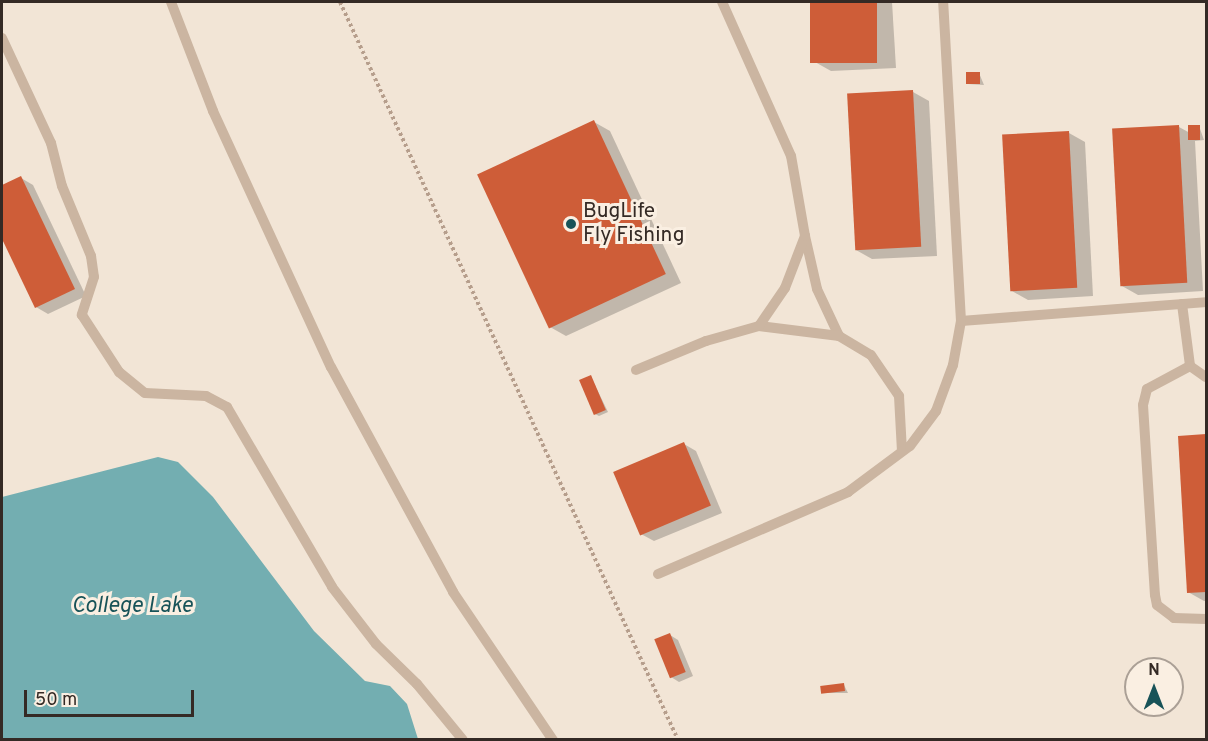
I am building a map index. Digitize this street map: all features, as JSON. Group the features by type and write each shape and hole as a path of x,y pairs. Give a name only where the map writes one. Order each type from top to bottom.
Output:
{"lane":[{"path":"171,2 213,111 332,367 453,592 553,740"},
{"path":"722,2 790,156 805,236 818,289 839,336"},
{"path":"658,574 848,492 903,451 936,411 952,364 961,321 943,2"},
{"path":"2,38 51,143 62,186 91,256 94,277 82,315 118,372 145,393 206,396 227,407 332,587 376,644 417,684 463,740"},
{"path":"759,326 785,288 805,236"},
{"path":"961,321 1206,302"},
{"path":"1182,304 1190,366 1206,378"},
{"path":"636,370 706,341 759,326 839,336 871,356 899,396 903,451"},
{"path":"1190,366 1147,389 1143,405 1155,595 1158,605 1173,618 1206,620"}],"path":[{"path":"340,2 678,740"}],"water":[{"name":"College Lake","path":"158,457 178,462 213,497 314,631 365,681 390,686 407,704 418,739 2,739 2,497"}],"building":[{"path":"810,2 877,2 877,63 810,63"},
{"path":"966,72 980,72 980,84 966,84"},
{"path":"913,90 921,247 855,250 847,93"},
{"name":"BugLife Fly Fishing","path":"594,120 666,274 549,329 477,175"},
{"path":"1179,125 1187,283 1120,286 1112,129"},
{"path":"1188,125 1200,125 1200,140 1188,140"},
{"path":"1069,131 1077,288 1010,291 1002,135"},
{"path":"21,176 75,289 35,308 2,239 2,185"},
{"path":"591,375 606,410 594,415 579,380"},
{"path":"1206,434 1206,592 1187,593 1178,436"},
{"path":"684,442 711,506 640,536 613,472"},
{"path":"670,633 686,672 670,678 654,639"},
{"path":"844,683 845,691 821,694 820,686"}],"place":[{"name":"BugLife Fly Fishing","path":"571,224"}]}
